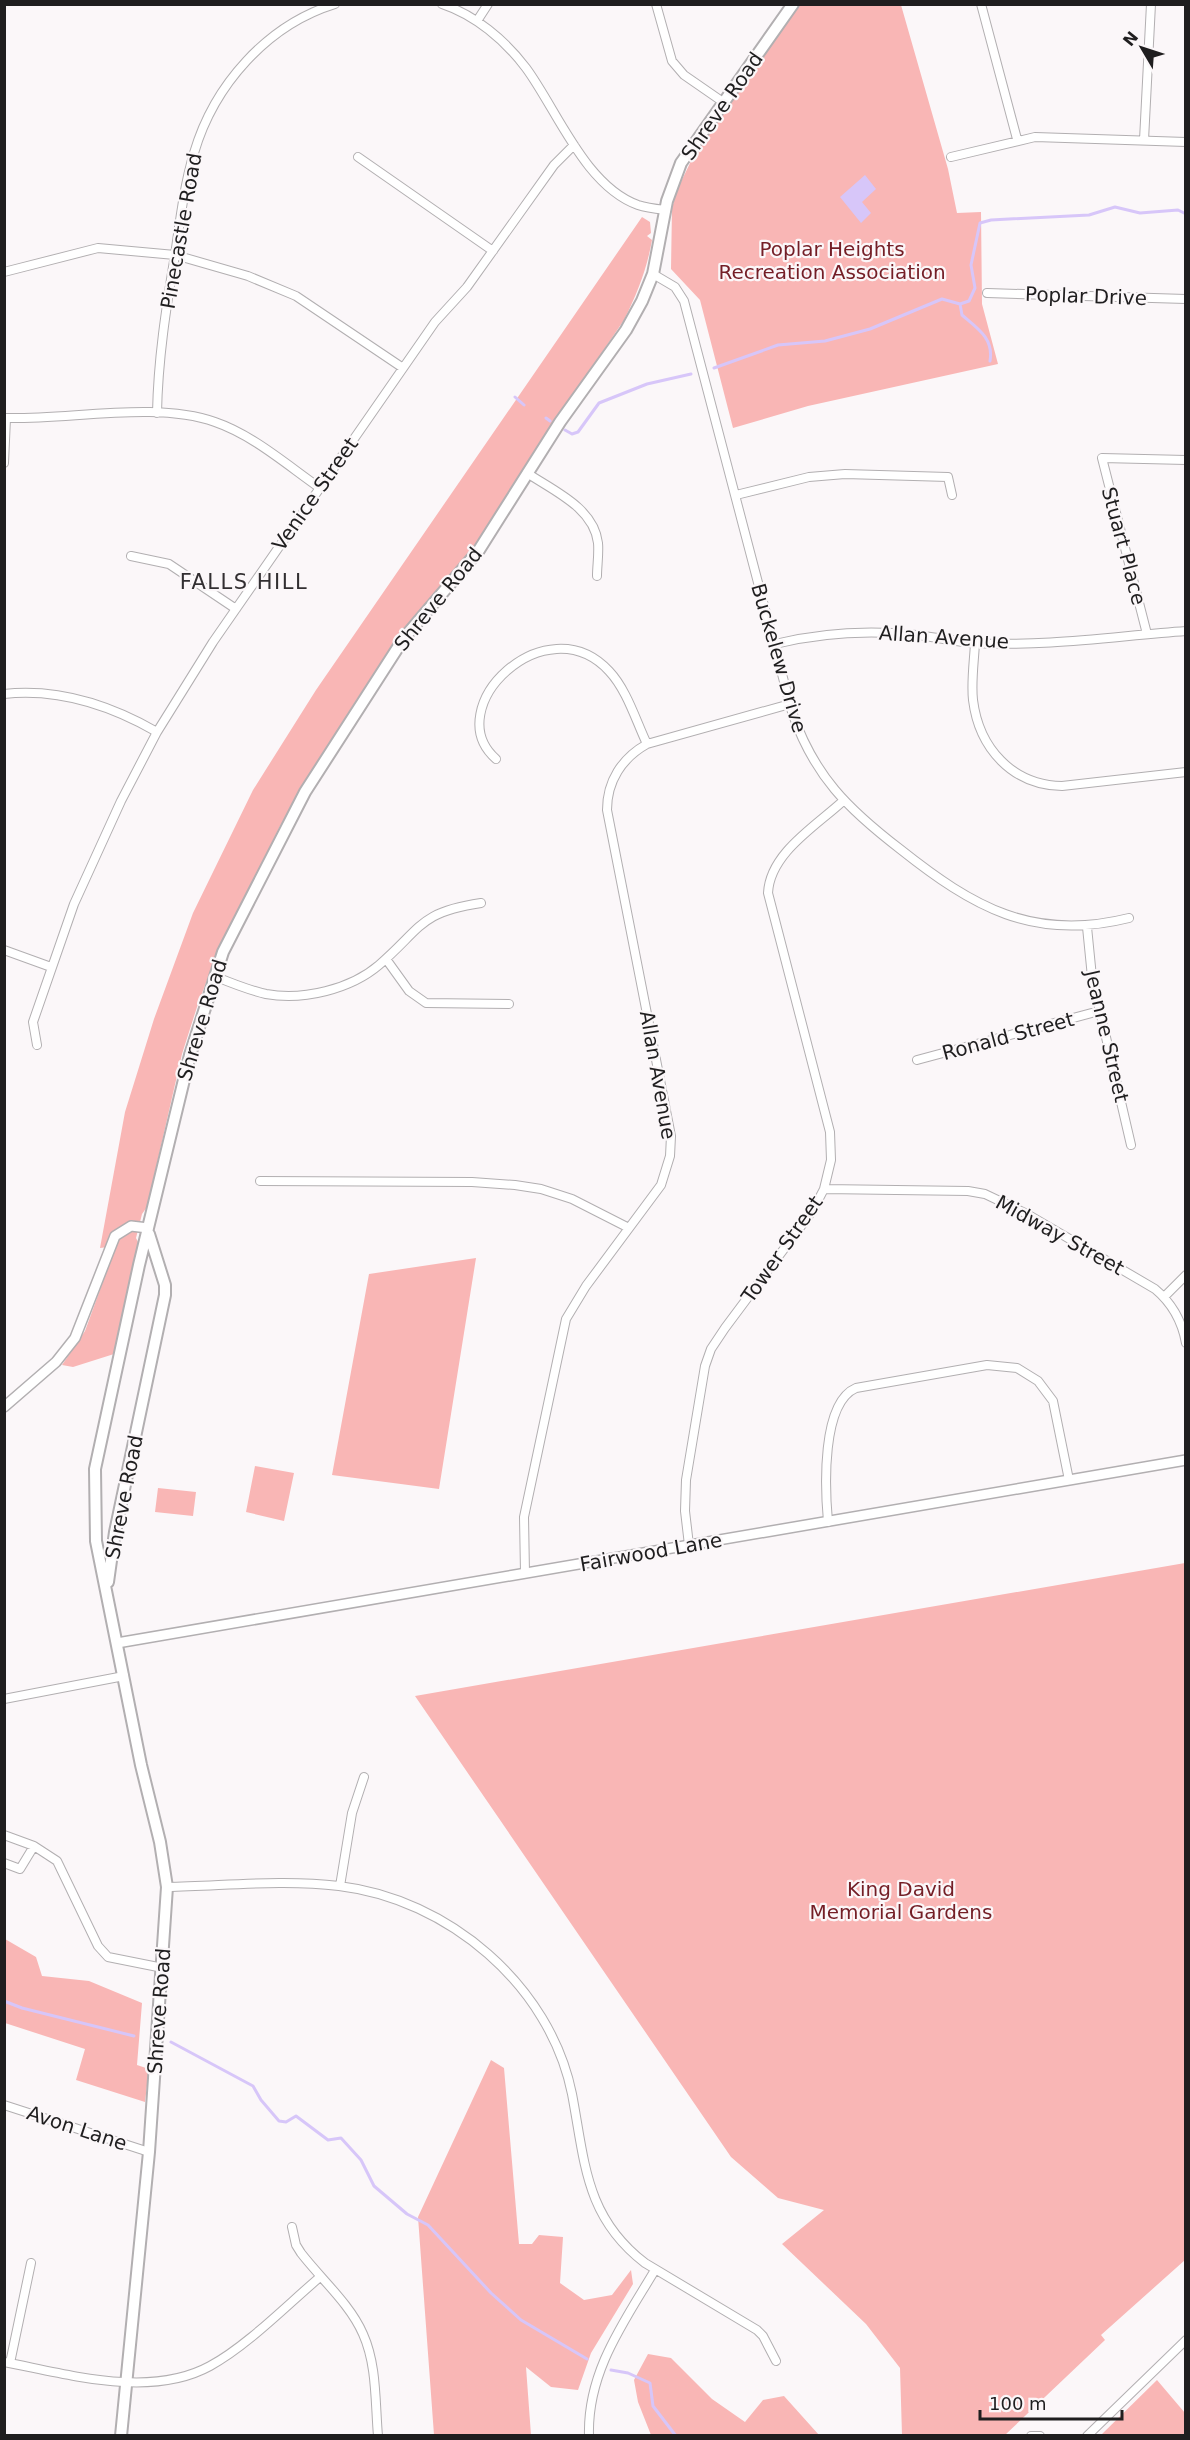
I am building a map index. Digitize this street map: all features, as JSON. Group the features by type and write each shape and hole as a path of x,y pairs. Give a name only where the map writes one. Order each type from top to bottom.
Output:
{"main road":[{"name":"Shreve Road","path":"121,2436 149,2152 164,1968 167,1887 160,1842 141,1765 95,1530 95,1469 139,1265 177,1105 214,976 247,902 305,792 398,647 430,604 479,550 527,473 626,330 642,302 653,273 666,210 681,163 793,4"},
{"name":"Shreve Road","path":"107,1591 117,1523 165,1295 148,1228"},
{"path":"139,1265 152,1263 160,1270"}],"street":[{"name":"Pinecastle Road","path":"157,413 160,345 175,255 193,153 210,111 222,92 254,54 289,24 315,10 335,4"},
{"path":"442,4 477,21 525,66 587,164 617,193 638,204 666,210"},
{"path":"477,21 488,4"},
{"path":"656,4 672,61 678,69 723,102"},
{"path":"981,4 1017,139"},
{"path":"1144,140 1151,4"},
{"path":"951,157 1017,139 1035,137 1185,142"},
{"name":"Venice Street","path":"37,1046 33,1023 51,967 97,850 157,732 236,609 435,322 467,287 554,165 574,145"},
{"path":"358,157 493,251"},
{"path":"4,272 98,248 175,255 248,276 296,296 403,368"},
{"name":"Buckelew Drive","path":"653,273 675,287 684,301 790,704 799,732 816,766 843,801 859,817 925,869 977,903 1026,920 1087,927 1129,918"},
{"name":"Poplar Drive","path":"987,293 1185,299"},
{"path":"4,463 5,418 157,413 198,417 234,430 320,488"},
{"name":"Stuart Place","path":"1147,634 1102,458 1185,460"},
{"path":"527,473 575,505 592,523 598,543 597,576"},
{"path":"736,495 809,477 845,474 948,477 952,495"},
{"path":"131,556 169,564 236,609"},
{"name":"Allan Avenue","path":"775,644 819,636 868,632 975,643 1050,641 1185,631"},
{"path":"975,643 973,698 979,727 992,751 1018,776 1049,786 1062,786 1185,772"},
{"path":"496,759 486,748 480,730 484,706 490,692 513,665 536,651 550,648 582,652 610,671 647,744"},
{"path":"4,694 88,701 125,714 157,732"},
{"name":"Allan Avenue","path":"525,1573 524,1517 563,1328 572,1307 664,1178 671,1142 607,810 609,789 618,771 631,754 647,744 790,704"},
{"name":"Tower Street","path":"689,1545 685,1511 686,1480 703,1377 711,1349 813,1210 824,1189 831,1160 830,1132 768,893 771,875 785,853 843,801"},
{"path":"214,976 249,990 292,995 352,983 386,959 430,916 452,907 481,903"},
{"name":"Jeanne Street","path":"1087,927 1092,978 1131,1145"},
{"path":"4,950 51,967"},
{"path":"386,959 409,991 426,1003 509,1004"},
{"name":"Ronald Street","path":"917,1060 1099,1011"},
{"path":"260,1181 472,1182 515,1185 559,1194 629,1228"},
{"name":"Midway Street","path":"824,1189 968,1191 985,1194 1027,1214 1164,1297 1179,1319 1185,1343"},
{"path":"4,1407 56,1362 75,1338 115,1236 131,1226 148,1228"},
{"path":"1164,1297 1185,1275"},
{"path":"828,1522 825,1471 836,1410 845,1394 856,1388 965,1369 1007,1365 1026,1372 1038,1381 1057,1410 1069,1480"},
{"name":"Fairwood Lane","path":"117,1643 1185,1460"},
{"path":"4,1699 124,1676"},
{"path":"340,1886 352,1813 364,1777"},
{"path":"4,1835 34,1846 57,1861 98,1946 108,1957 164,1968"},
{"path":"4,1863 20,1869 34,1846"},
{"path":"167,1887 308,1884 340,1886 384,1896 432,1915 474,1943 512,1978 541,2016 562,2061 571,2092 586,2176 599,2211 618,2239 655,2270 757,2330 763,2336 776,2361"},
{"name":"Avon Lane","path":"4,2105 149,2152"},
{"path":"292,2227 296,2245 356,2320 364,2335 373,2366 378,2436"},
{"path":"31,2263 7,2363 126,2384 178,2377 208,2367 231,2352 320,2277"},
{"path":"589,2436 590,2400 598,2371 655,2270"},
{"path":"1087,2436 1185,2340"},
{"path":"1031,2436 1040,2436"}],"green space":[{"name":"Poplar Heights Recreation Association","path":"798,5 901,5 948,169 957,213 981,212 982,304 998,364 808,406 733,428 700,300 671,269 672,208 677,190 693,157"},
{"path":"642,217 650,222 651,233 647,236 652,240 641,281 624,320 523,469 475,547 411,622 357,699 280,826 211,969 182,1054 147,1207 142,1214 136,1238 138,1242 114,1354 73,1367 62,1365 85,1331 116,1246 100,1248 125,1112 154,1019 193,913 253,790 316,690"},
{"path":"476,1258 439,1489 332,1475 369,1274"},
{"path":"255,1466 294,1473 284,1521 246,1512"},
{"path":"158,1488 196,1492 193,1516 155,1512"},
{"name":"King David Memorial Gardens","path":"1185,1563 1185,2260 1101,2335 1105,2340 1005,2435 902,2435 900,2368 866,2324 782,2244 824,2210 778,2198 731,2157 415,1696"},
{"path":"5,1939 36,1957 42,1976 89,1981 142,2003 137,2065 149,2069 145,2102 76,2080 85,2049 5,2023"},
{"path":"491,2060 504,2068 519,2244 532,2244 539,2235 563,2237 560,2283 584,2300 612,2295 631,2270 633,2284 591,2353 578,2390 551,2387 526,2367 531,2435 434,2435 418,2217"},
{"path":"648,2354 671,2358 712,2399 745,2422 763,2400 784,2396 819,2435 651,2435 638,2402 634,2380"},
{"path":"1157,2380 1185,2413 1185,2435 1101,2435"}],"shaded area":[{"name":"Poplar Heights Recreation Association","path":"865,175 876,189 862,202 871,213 861,223 840,197"}],"waterway":[{"path":"714,368 778,345 825,341 870,329 942,299 960,304 969,301 975,288 971,265 980,223 991,220 1089,215 1115,207 1140,213 1178,210 1186,214"},
{"path":"960,304 962,315 979,329 987,340 991,353 990,361"},
{"path":"565,430 572,434 578,432 599,403 647,384 691,374"},
{"path":"515,397 524,405"},
{"path":"546,418 550,421"},
{"path":"4,2001 22,2008 134,2036"},
{"path":"171,2042 253,2086 261,2100 279,2121 286,2122 296,2116 328,2140 341,2138 361,2160 374,2186 407,2214 428,2225 491,2293 521,2320 587,2359"},
{"path":"611,2370 628,2373 650,2383 653,2406 676,2436"}],"district":[{"name":"FALLS HILL","path":"244,582"}]}
